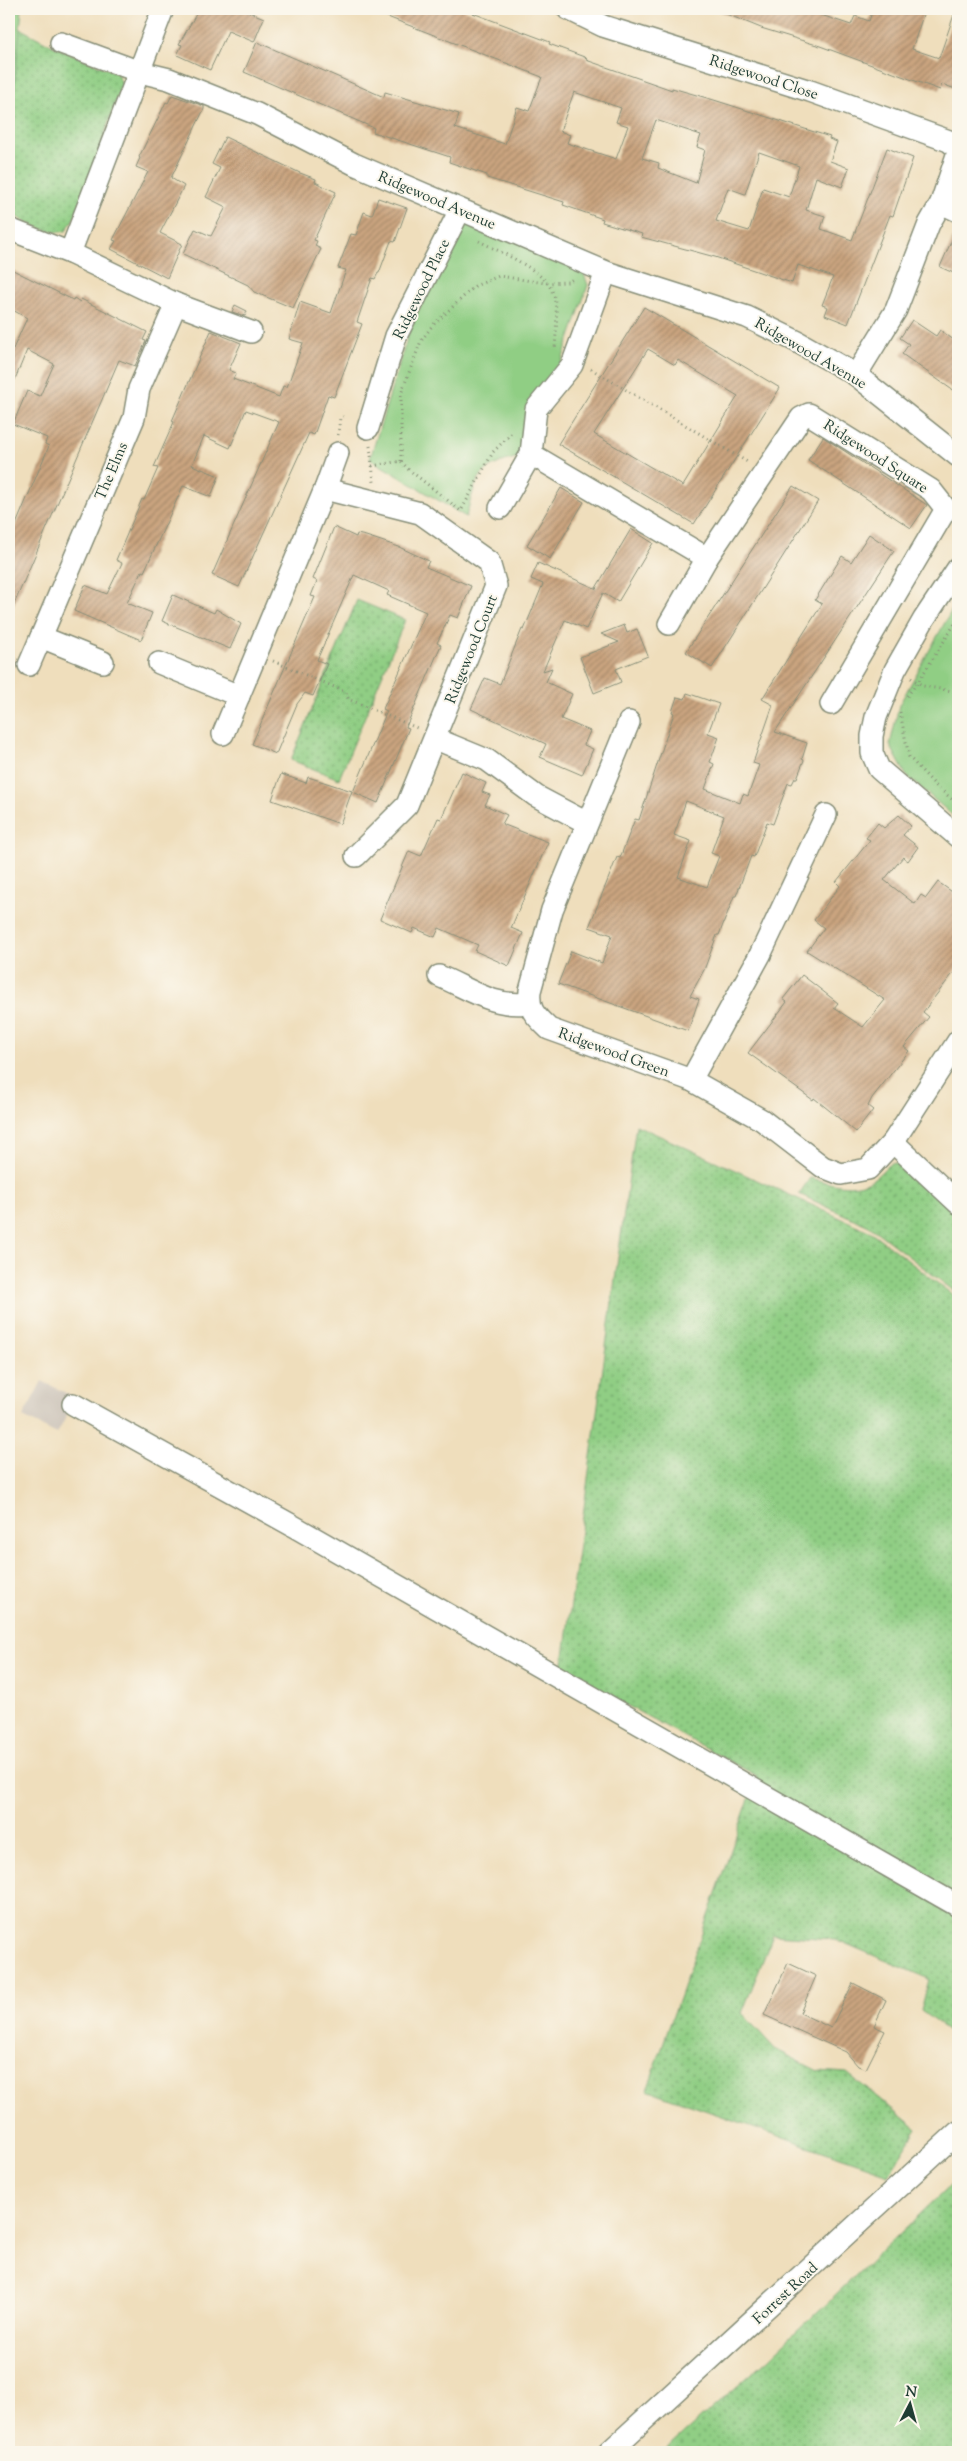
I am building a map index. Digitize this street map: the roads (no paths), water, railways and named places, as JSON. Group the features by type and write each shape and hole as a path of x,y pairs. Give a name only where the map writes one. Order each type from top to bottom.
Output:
{"street":[{"path":"70,253 163,9"},
{"name":"Ridgewood Close","path":"568,9 604,26 810,91 949,142 958,151 950,207 929,224 896,310 856,376"},
{"name":"Ridgewood Avenue","path":"61,43 140,72 169,79 257,114 354,164 599,269 747,317 796,341 856,376 958,456"},
{"name":"Ridgewood Place","path":"368,428 396,336 460,210"},
{"path":"9,229 70,253 176,304 251,332"},
{"path":"500,508 531,454 536,410 572,365 599,269"},
{"name":"The Elms","path":"29,665 134,418 138,390 176,304"},
{"name":"Ridgewood Square","path":"669,624 707,558 764,472 801,418 809,414 931,490 946,509 831,704"},
{"path":"223,734 325,489 338,453"},
{"path":"531,454 707,558"},
{"name":"Ridgewood Court","path":"325,489 420,513 489,562 496,586 437,737 408,805 356,856"},
{"path":"958,568 924,619 895,670 876,717 872,736 872,753 879,769 958,837"},
{"path":"41,637 103,662"},
{"path":"159,663 239,696"},
{"path":"439,976 480,996 503,1003 513,1005 529,1003 530,992 552,910 629,722"},
{"path":"437,737 488,760 536,796 587,823"},
{"path":"691,1080 760,955 826,816"},
{"name":"Ridgewood Green","path":"529,1003 534,1014 549,1029 691,1080 762,1120 823,1167 841,1174 868,1169 893,1142 958,1041"},
{"path":"893,1142 958,1203"},
{"path":"73,1404 296,1527 958,1906"},
{"name":"Forrest Road","path":"610,2452 958,2132"}]}
